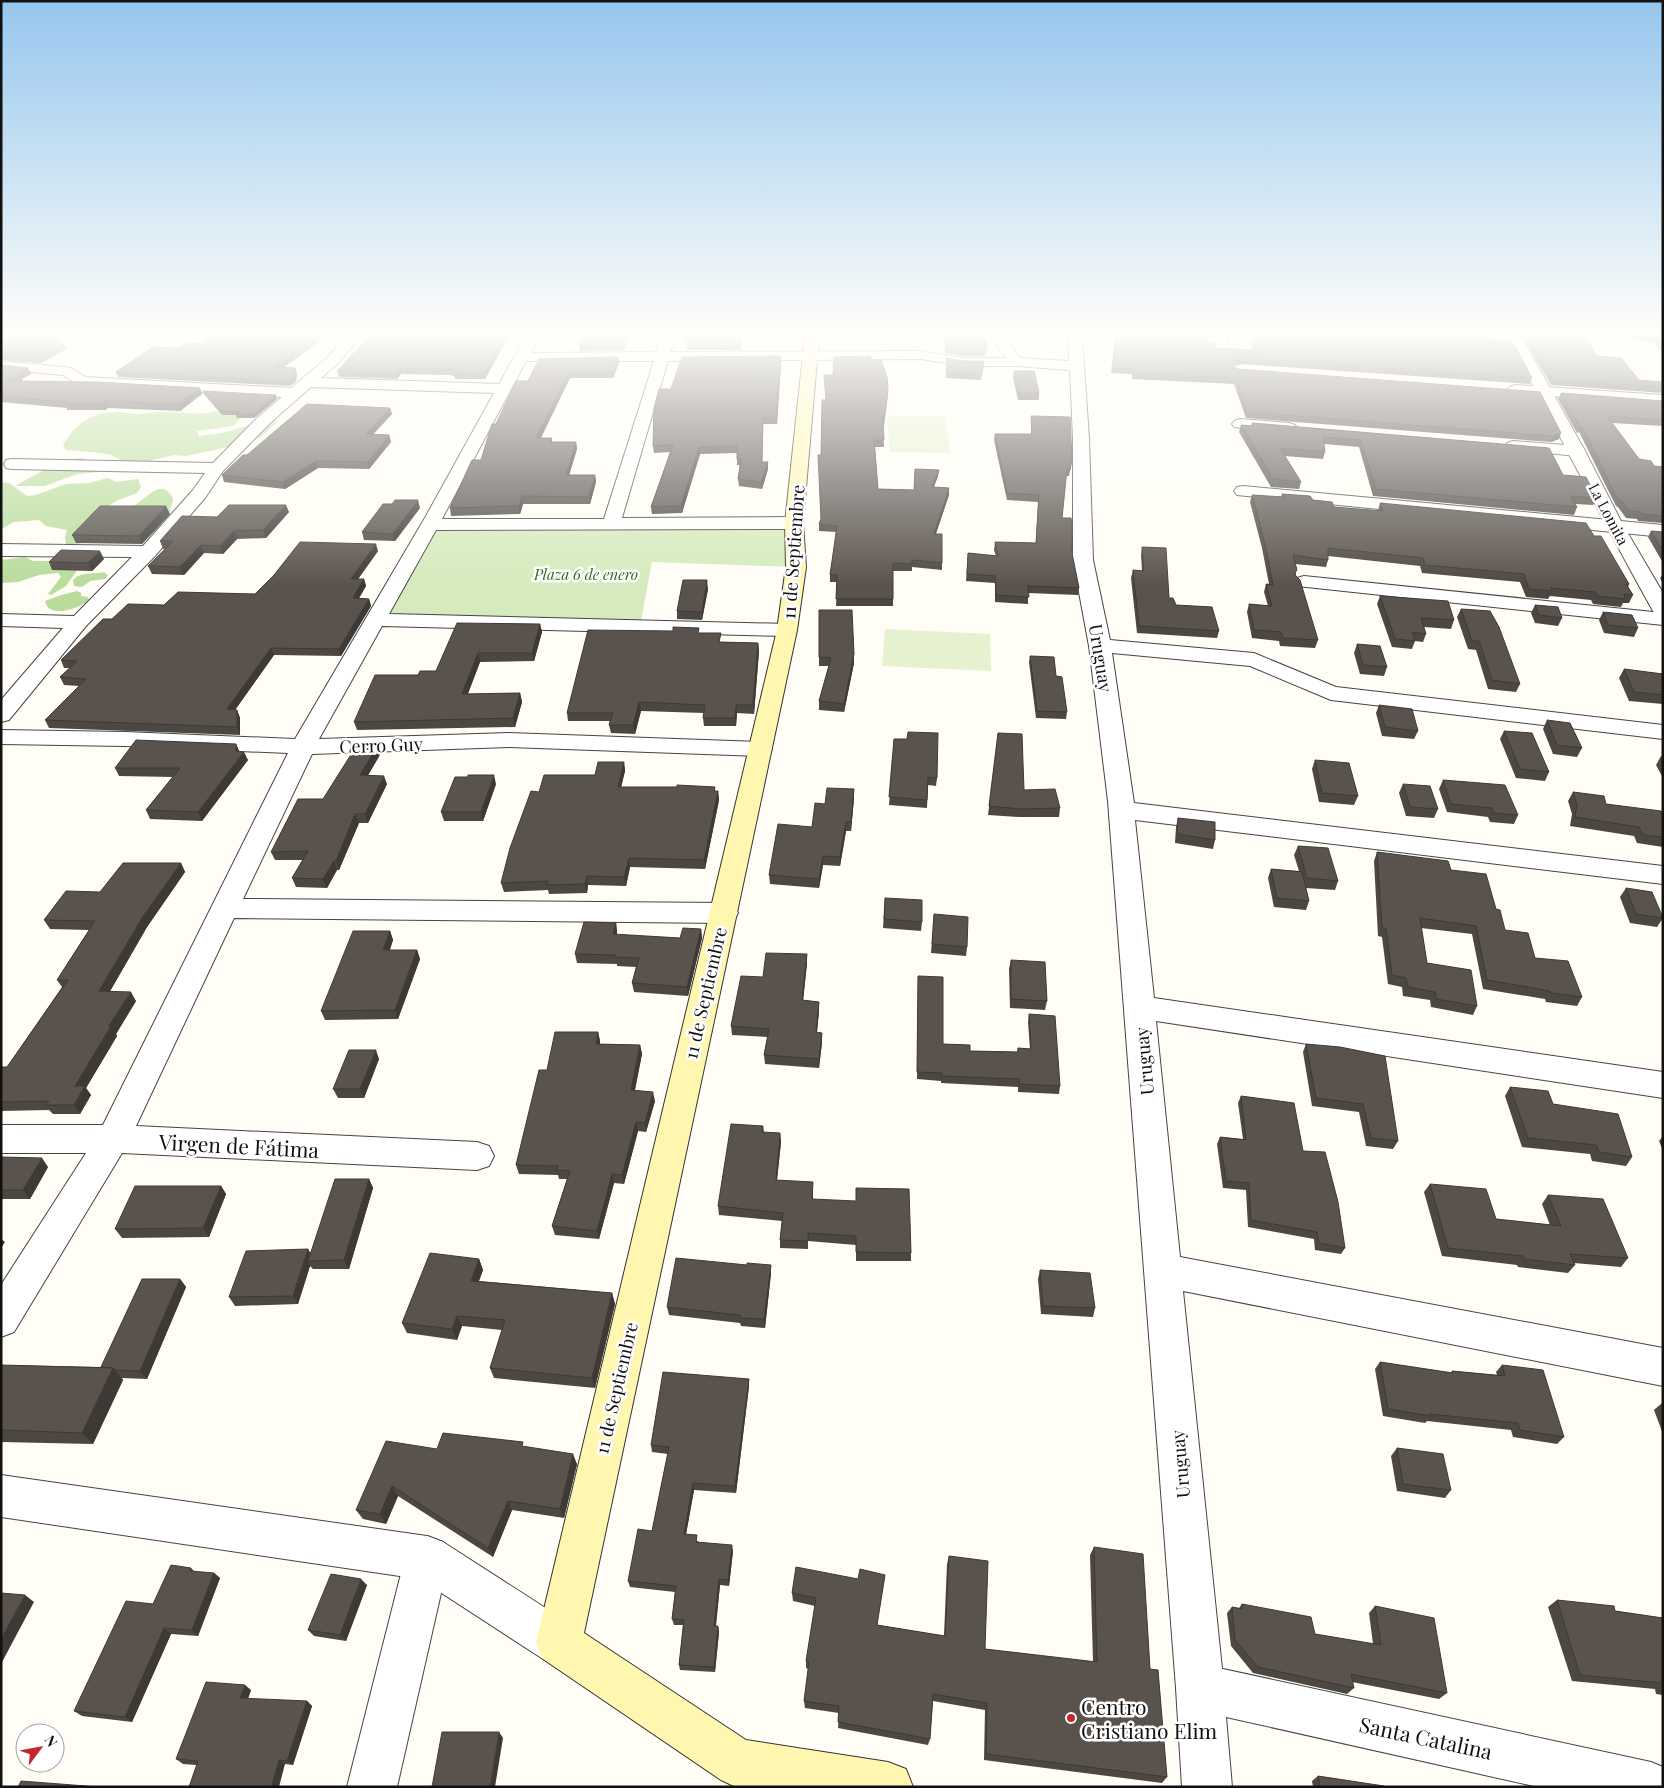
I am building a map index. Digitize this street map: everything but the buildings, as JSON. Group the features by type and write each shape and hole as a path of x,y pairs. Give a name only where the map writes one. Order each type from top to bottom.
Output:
{"main road":[{"name":"11 de Septiembre","path":"559,1643 787,630 796,567 794,523 804,419"},
{"path":"559,1643 738,1763 888,1787"}],"street":[{"path":"1,715 79,622 148,552 199,494 217,468 267,419"},
{"path":"1,1319 113,1140 303,747 487,419"},
{"path":"611,524 642,419"},
{"name":"Uruguay","path":"1080,419 1083,560 1100,646 1122,810 1200,1688 1207,1787"},
{"name":"La Lomita","path":"1560,419 1614,525 1662,610"},
{"path":"1240,424 1309,429"},
{"path":"1497,444 1577,451"},
{"path":"12,464 217,468"},
{"path":"1243,491 1663,530"},
{"path":"430,524 794,523"},
{"path":"1,550 148,552"},
{"path":"1304,582 1662,610"},
{"path":"1,620 79,622"},
{"path":"376,620 787,630"},
{"path":"1100,646 1254,660 1331,693 1663,732"},
{"name":"Cerro Guy","path":"1,737 125,739 303,747 509,740 760,749"},
{"path":"1122,810 1663,875"},
{"path":"225,908 724,912"},
{"path":"1139,1007 1663,1084"},
{"name":"Virgen de Fátima","path":"1,1139 113,1140 477,1156"},
{"path":"1162,1270 1663,1367"},
{"path":"1,1496 427,1558 559,1643"},
{"path":"372,1787 427,1558"},
{"name":"Santa Catalina","path":"1200,1688 1651,1787"}],"green space":[{"path":"240,419 233,426 197,431 199,436 223,433 269,419 277,422 261,437 238,445 185,456 174,455 136,464 101,453 66,450 63,446 68,438 85,420"},
{"path":"887,419 945,419 950,453 890,452"},
{"path":"83,458 110,471 77,474 45,486 15,486 62,460"},
{"path":"108,478 116,482 138,479 141,487 137,493 118,500 100,511 121,510 132,507 159,489 169,492 173,499 170,509 163,522 153,534 149,531 72,545 66,544 67,530 46,526 39,520 14,522 1,529 1,482 9,483 27,496 36,495 66,484 89,483"},
{"name":"Plaza 6 de enero","path":"794,523 796,567 652,562 640,626 376,620 430,525"},
{"path":"25,557 33,561 52,561 78,569 66,586 51,595 48,594 61,577 58,573 39,575 18,582 1,583 1,560"},
{"path":"104,572 108,575 105,579 90,581 82,587 74,586 73,580 80,575"},
{"path":"77,591 81,593 81,596 88,597 89,600 72,609 65,611 52,610 45,601 61,595"},
{"path":"885,629 990,634 991,671 882,666"}],"place":[{"name":"Centro Cristiano Elim","path":"1071,1718"}]}
